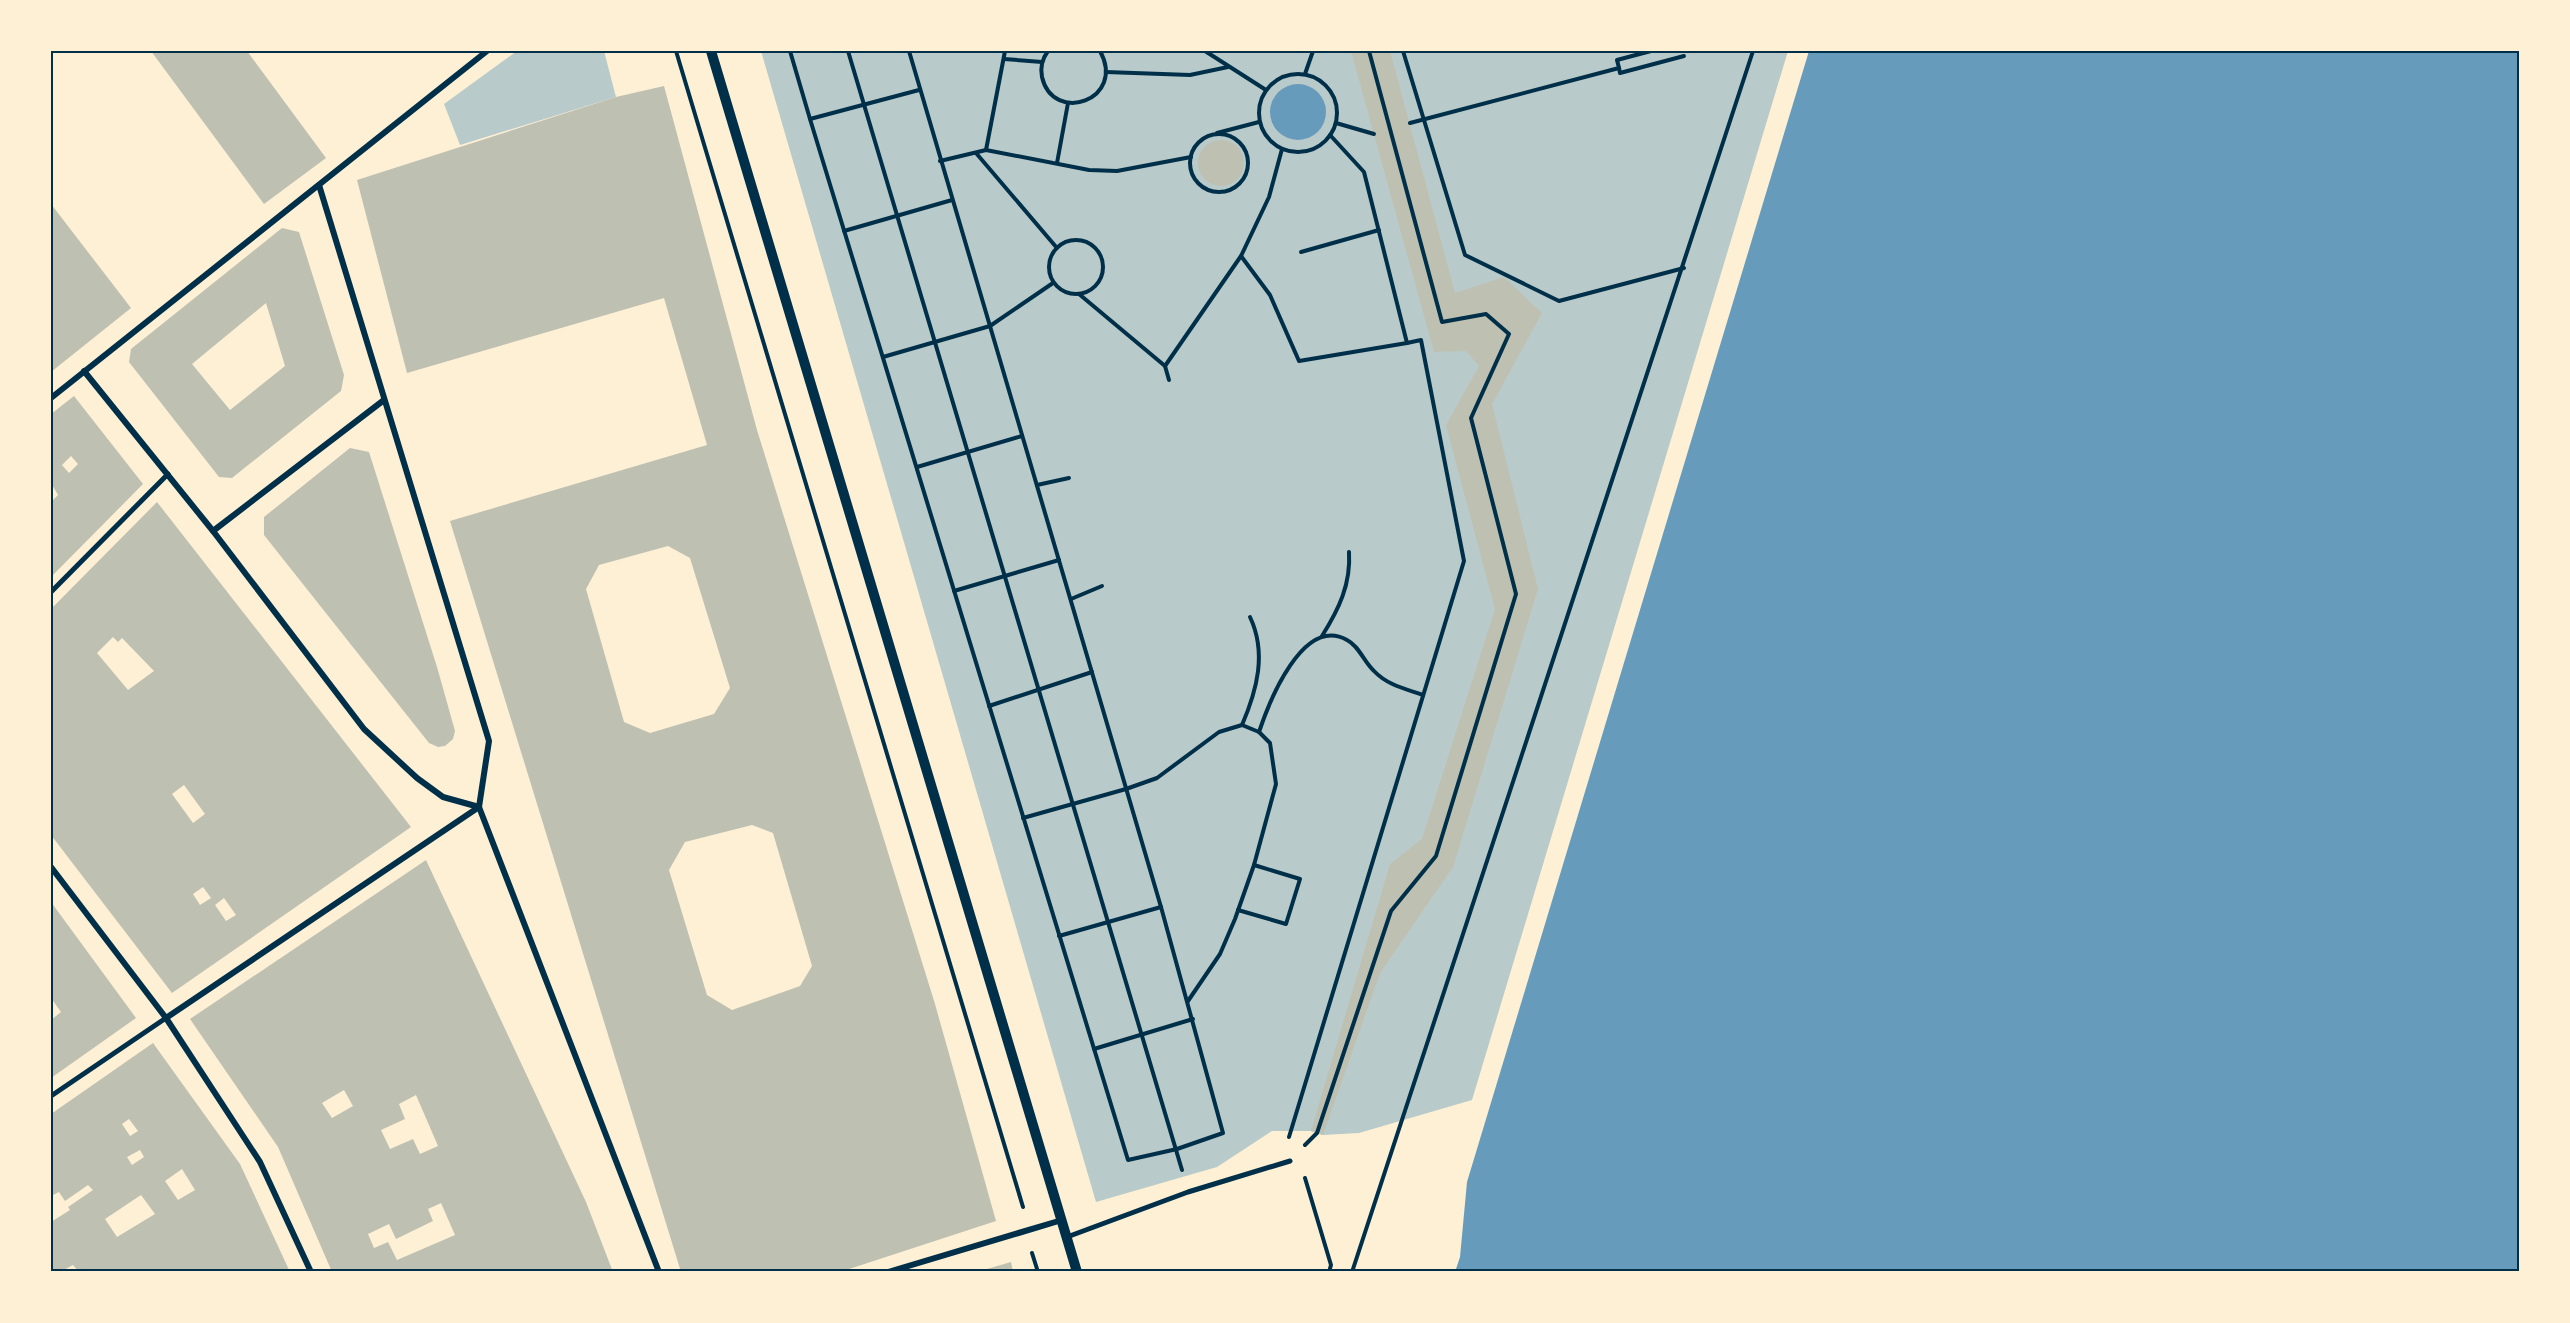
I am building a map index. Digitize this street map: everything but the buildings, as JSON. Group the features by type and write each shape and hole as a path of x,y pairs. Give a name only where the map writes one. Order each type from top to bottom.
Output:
{"street":[{"path":"51,398 487,51"},
{"path":"711,51 1077,1272"},
{"path":"319,185 489,741 479,807 659,1272"},
{"path":"84,371 213,531 364,729 417,778 442,796 479,807"},
{"path":"213,531 384,400"},
{"path":"51,592 168,474"},
{"path":"51,1096 479,807"},
{"path":"51,867 166,1018 260,1162 311,1272"},
{"path":"1067,1237 1188,1192 1290,1161"},
{"path":"888,1272 1062,1220"}],"path":[{"path":"676,51 1023,1205 1025,1232 1038,1272"},
{"path":"790,51 1128,1160 1177,1149 1223,1133 1161,907 909,51"},
{"path":"848,51 1188,1192"},
{"path":"986,150 1005,51"},
{"path":"1048,51 1042,62 1044,84 1049,93 1068,103 1090,99 1104,83 1106,72 1100,51"},
{"path":"1205,51 1228,68 1266,90"},
{"path":"1305,74 1313,51"},
{"path":"1317,1133 1391,910 1436,856 1516,594 1471,418 1509,334 1486,314 1442,322 1369,51"},
{"path":"1403,51 1465,255 1559,300 1684,268"},
{"path":"1651,51 1617,60 1620,73 1684,56"},
{"path":"1352,1272 1684,268 1753,51"},
{"path":"1004,58 1042,62"},
{"path":"1106,72 1190,75 1228,68"},
{"path":"1410,123 1619,68"},
{"path":"1292,74 1305,74 1317,78 1328,86 1337,110 1336,123 1322,145 1297,152 1282,149 1273,144 1264,134 1259,122 1259,109 1266,90 1280,78 1292,74"},
{"path":"810,119 919,90"},
{"path":"1057,163 1068,103"},
{"path":"1209,136 1227,135 1243,146 1248,164 1242,182 1225,191 1207,189 1194,176 1191,158 1194,149 1209,136 1226,129 1259,122"},
{"path":"1336,123 1374,134"},
{"path":"1330,135 1364,172 1407,343"},
{"path":"1165,366 1241,256 1269,197 1282,149"},
{"path":"940,161 986,150 1089,170 1117,171 1191,158"},
{"path":"976,153 1057,248"},
{"path":"844,231 952,200"},
{"path":"1301,252 1379,230"},
{"path":"1074,240 1083,241 1098,252 1103,269 1100,278 1088,292 1079,294 1065,292 1053,283 1048,268 1052,254 1057,248 1074,240"},
{"path":"1241,256 1270,296 1299,361 1421,340 1464,561 1289,1133 1290,1161 1307,1182 1331,1265 1329,1272"},
{"path":"883,357 990,326 1053,283"},
{"path":"1079,294 1165,366 1169,380"},
{"path":"917,467 1023,436"},
{"path":"1037,485 1069,478"},
{"path":"1322,637 1346,589 1350,571 1349,552"},
{"path":"954,591 1059,560"},
{"path":"1071,600 1101,586"},
{"path":"1242,725 1254,691 1260,659 1258,633 1250,617"},
{"path":"1259,732 1267,709 1291,665 1307,645 1322,637 1336,635 1349,640 1381,678 1423,695"},
{"path":"989,706 1092,672"},
{"path":"1023,818 1157,778 1220,732 1242,725 1259,732 1270,743 1276,784 1254,865 1221,954 1188,1002"},
{"path":"1238,910 1287,924 1300,879 1254,865"},
{"path":"1059,936 1161,907"},
{"path":"1094,1049 1193,1019"}],"shaded area":[{"path":"517,51 604,51 616,97 460,145 444,104"},
{"path":"761,51 1788,51 1472,1100 1359,1133 1323,1135 1311,1131 1272,1131 1217,1167 1096,1202"}],"water":[{"path":"1809,51 2519,51 2519,1272 1455,1272 1460,1257 1467,1182"},
{"path":"1298,84 1309,86 1318,92 1324,101 1326,112 1324,123 1318,132 1309,138 1298,140 1287,138 1278,132 1272,123 1270,112 1272,101 1278,92 1287,86"}]}
